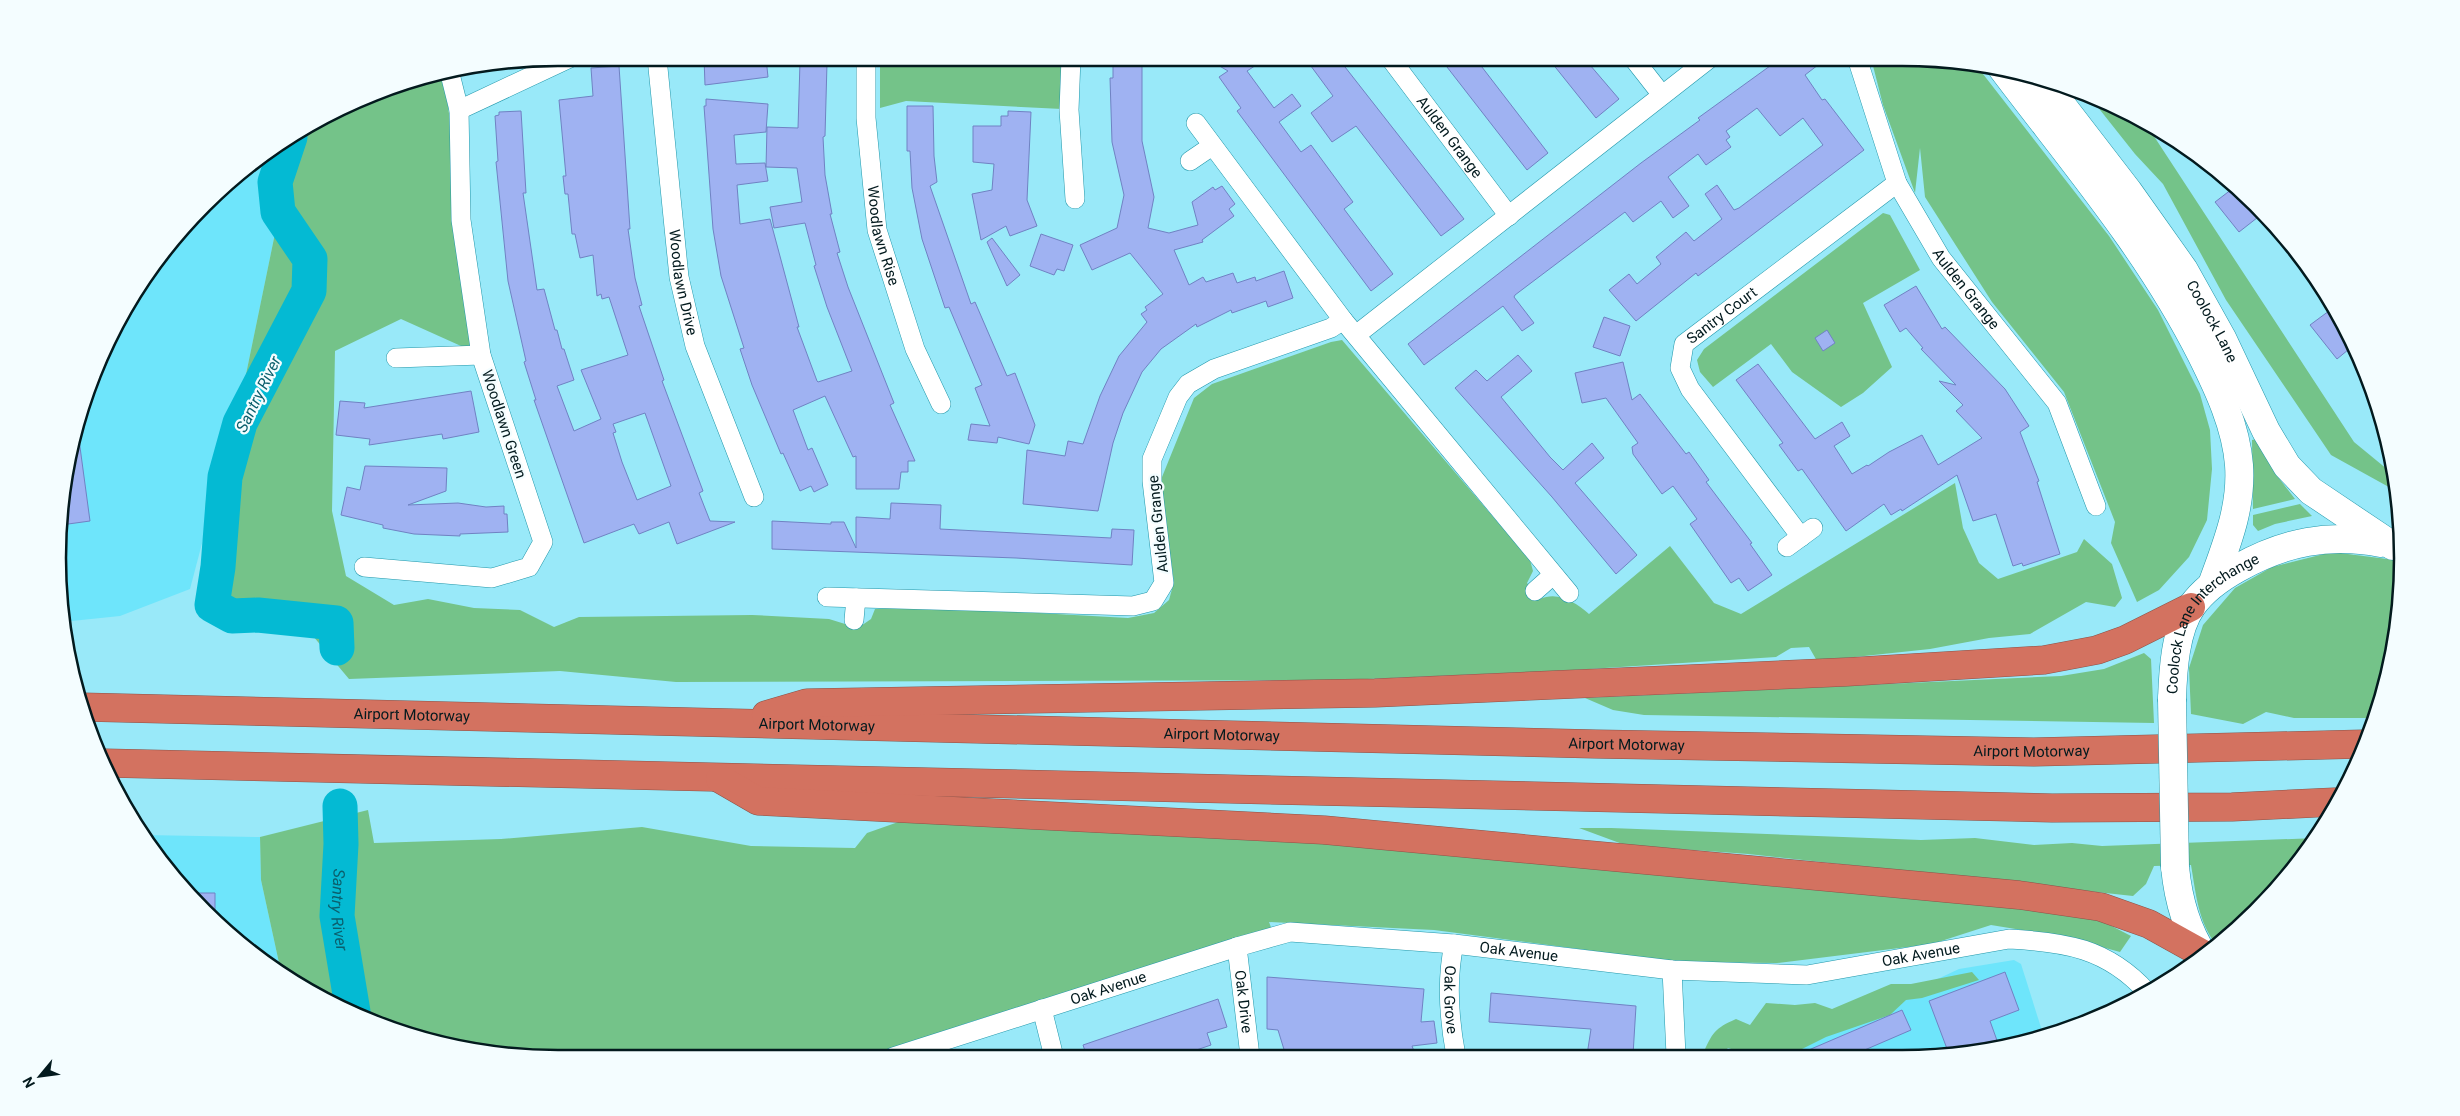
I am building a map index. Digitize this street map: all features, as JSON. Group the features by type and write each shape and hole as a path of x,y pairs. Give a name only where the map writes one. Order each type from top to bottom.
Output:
{"highway":[{"path":"738,723 808,703 1375,693 1846,672 2044,660 2073,656 2116,644 2146,632 2191,607"},
{"name":"Airport Motorway","path":"89,707 1595,744 2034,752 2357,744"},
{"path":"112,763 2052,808 2232,807 2329,802"},
{"path":"717,776 758,801 1324,830 2019,896 2101,907 2149,924 2197,951"}],"main road":[{"name":"Coolock Lane","path":"2010,79 2150,264 2190,333 2222,401 2236,442 2239,490 2237,513 2213,582"},
{"name":"Coolock Lane","path":"2049,89 2144,212 2184,270 2222,338 2266,431 2287,466 2311,491 2394,546"},
{"name":"Coolock Lane Interchange","path":"2200,949 2185,917 2178,891 2175,867 2172,699 2176,653 2191,607 2213,582 2263,554 2296,542 2316,539 2361,539 2394,547"}],"street":[{"path":"459,110 553,66"},
{"name":"Woodlawn Drive","path":"658,66 678,277 695,346 754,497"},
{"name":"Woodlawn Rise","path":"866,66 866,118 876,230 915,349 941,404"},
{"path":"1071,66 1069,110 1075,199"},
{"name":"Aulden Grange","path":"1396,66 1509,216"},
{"path":"1639,66 1662,95"},
{"path":"1356,335 1700,66"},
{"name":"Aulden Grange","path":"1860,66 1897,183 1941,258 2057,403 2096,506"},
{"name":"Woodlawn Green","path":"364,567 492,578 529,567 543,542 481,355 461,220 459,110 451,78"},
{"path":"1196,123 1343,320 1569,593"},
{"path":"1190,161 1212,146"},
{"name":"Santry Court","path":"1800,537 1690,389 1680,368 1684,344 1897,183"},
{"name":"Aulden Grange","path":"827,597 1133,606 1153,601 1164,582 1152,481 1152,459 1178,397 1188,384 1214,369 1331,328 1343,320"},
{"path":"396,358 481,355"},
{"path":"1535,591 1553,575"},
{"path":"854,620 856,598"},
{"name":"Oak Avenue","path":"917,1050 1237,947 1290,932 1454,944 1672,970 1808,975 2009,939 2059,943 2098,954 2134,978 2142,987"},
{"name":"Oak Grove","path":"1454,944 1450,964 1450,1024 1455,1050"},
{"name":"Oak Drive","path":"1237,947 1249,1050"},
{"path":"1672,970 1676,1050"},
{"path":"1042,1009 1052,1050"}],"shaded area":[{"path":"276,155 279,214 244,384 190,589 120,616 70,621 66,558 70,494 83,431 92,400 117,341 132,312 168,259 210,210 234,188"},
{"path":"152,835 260,837 261,880 279,963 234,928 210,906 188,882"},
{"path":"2014,960 2021,964 2042,1029 1966,1046 1934,1049 1795,1050 1794,1046 1959,969"}],"green space":[{"path":"880,66 1063,66 1062,109 906,101 880,108"},
{"path":"1873,66 1934,67 1982,73 2109,236 2158,310 2200,394 2210,430 2212,469 2207,520 2189,557 2159,590 2137,602 2111,543 2115,522 2064,392 1992,302 1925,197 1920,148 1915,193 1883,105"},
{"path":"443,80 448,106 481,355 401,319 335,351 332,511 346,576 394,605 428,599 474,608 520,610 554,627 579,617 752,615 829,619 858,628 871,619 875,609 916,606 1128,618 1154,613 1169,600 1174,582 1160,482 1194,398 1212,384 1331,342 1342,340 1530,560 1533,571 1527,583 1540,599 1553,596 1560,597 1578,605 1589,614 1670,546 1714,603 1741,614 1955,483 1963,528 1979,563 1998,579 2077,552 2084,539 2112,564 2122,598 2115,607 2086,602 2030,634 1989,638 1930,649 1817,661 1809,647 1791,648 1776,657 1558,671 1344,680 676,682 560,671 349,679 313,636 224,627 227,599 203,558 206,500 244,384 279,214 274,157 312,132 341,117 400,92"},
{"path":"2098,108 2153,135 2354,442 2385,467 2389,487 2331,455 2226,300 2163,184 2135,154"},
{"path":"1883,213 1890,215 1920,270 1863,303 1892,367 1863,393 1841,407 1792,372 1771,344 1713,387 1700,372 1697,360 1704,349"},
{"path":"2256,439 2275,473 2295,499 2253,509 2252,440"},
{"path":"2300,504 2312,516 2275,524 2258,531 2253,525 2253,515"},
{"path":"2332,552 2394,560 2390,622 2377,685 2367,718 2294,718 2266,712 2243,724 2191,714 2189,668 2203,625 2235,588 2272,567"},
{"path":"2144,653 2151,659 2154,723 1644,715 1613,710 1585,698 2061,676 2104,669"},
{"path":"368,810 374,843 501,839 642,827 751,846 855,848 867,833 904,820 1272,836 1525,859 1801,889 1881,890 2098,919 2131,936 2120,952 2065,937 1991,925 1932,944 1777,963 1677,962 1434,930 1269,922 1272,930 970,1022 891,1050 526,1049 462,1040 400,1024 341,999 312,984 279,963 261,880 260,837"},
{"path":"1579,828 1921,840 1975,838 2034,845 2072,843 2102,846 2306,838 2272,882 2250,906 2212,939 2202,917 2196,897 2191,865 2154,866 2146,884 2133,896 1748,854 1625,845"},
{"path":"1972,972 1979,980 1922,998 1906,1000 1890,1015 1826,1037 1800,1050 1734,1050 1728,1048 1726,1050 1705,1050 1712,1036 1719,1028 1736,1019 1750,1025 1766,1003 1795,1005 1815,1003 1832,1009 1891,984 1911,984"}],"building":[{"path":"619,66 630,229 628,229 635,278 642,305 639,306 664,380 662,381 703,491 699,493 710,521 735,522 677,544 669,522 639,534 634,524 584,543 534,400 536,400 524,362 526,361 508,281 496,162 498,161 495,116 499,115 499,112 521,111 526,193 523,193 537,290 544,289 555,330 557,330 574,380 557,386 574,431 601,419 581,370 628,355 609,297 602,299 601,294 597,296 593,255 580,258 575,234 572,234 568,194 565,194 563,176 566,176 559,100 593,96 591,68","holes":["645,413 671,486 637,500 622,462 613,433 616,432 613,424"]},
{"path":"704,66 767,66 768,77 705,85"},
{"path":"800,66 827,66 825,136 823,137 825,175 832,214 830,214 840,252 837,253 848,287 894,403 890,405 915,461 908,461 908,472 901,472 899,489 856,489 856,456 853,457 825,396 793,410 808,450 812,448 828,485 814,492 811,486 800,491 783,453 781,454 752,385 740,349 744,348 721,276 713,229 704,106 706,106 706,99 768,104 766,132 734,135 736,164 765,163 768,181 737,185 740,224 770,219 799,327 797,327 817,381 852,371 827,307 814,266 816,265 805,223 774,228 770,207 802,202 797,168 766,167 767,127 798,128"},
{"path":"1113,66 1142,66 1142,141 1154,197 1148,228 1169,233 1198,225 1192,202 1213,187 1215,190 1222,186 1235,204 1229,209 1234,216 1202,240 1203,242 1174,250 1189,285 1203,277 1206,282 1233,273 1237,283 1255,277 1256,281 1284,271 1293,298 1268,307 1266,301 1232,313 1231,310 1197,327 1196,324 1161,349 1142,372 1123,413 1113,443 1098,511 1023,504 1027,450 1065,456 1068,441 1083,444 1100,396 1119,356 1147,322 1141,314 1147,310 1145,307 1163,294 1130,253 1092,270 1080,245 1117,228 1124,195 1112,142 1110,78 1113,78"},
{"path":"1220,66 1255,66 1247,71 1274,108 1292,94 1301,106 1279,122 1301,152 1311,145 1353,202 1344,209 1393,274 1371,291 1237,111 1241,108 1219,77 1228,71"},
{"path":"1311,66 1344,66 1464,219 1441,236 1356,126 1332,142 1311,113 1333,96"},
{"path":"1446,66 1481,66 1548,153 1527,170"},
{"path":"1554,66 1591,66 1619,99 1596,118"},
{"path":"1770,66 1817,66 1805,75 1822,100 1825,99 1864,150 1698,276 1696,273 1636,321 1609,290 1629,274 1637,284 1661,264 1656,257 1686,232 1694,241 1722,219 1705,194 1717,185 1734,210 1739,208 1823,145 1803,118 1780,136 1757,108 1726,131 1730,137 1726,140 1731,147 1706,165 1698,154 1668,177 1689,206 1673,218 1661,201 1633,222 1625,212 1515,295 1514,297 1534,323 1522,331 1503,306 1424,365 1408,344 1641,163 1700,120 1698,118"},
{"path":"907,106 933,106 934,156 937,182 930,186 971,304 975,302 1007,376 1015,373 1035,425 1029,444 998,437 997,443 968,440 971,424 990,426 975,388 982,385 949,307 945,308 922,239 912,188 910,151 907,151"},
{"path":"1008,111 1031,112 1027,200 1037,226 1010,236 1006,226 981,240 972,194 992,190 994,164 973,162 973,126 1001,126 1001,116 1008,116"},
{"path":"2229,191 2257,218 2239,232 2215,202"},
{"path":"1041,234 1073,245 1064,271 1057,269 1054,275 1030,266"},
{"path":"992,238 1020,275 1007,286 987,242"},
{"path":"1916,286 1942,329 1945,327 2005,389 2029,426 2020,432 2039,481 2037,482 2060,554 2023,566 2022,563 2013,566 1996,514 1973,521 1957,475 1902,511 1901,509 1891,515 1884,504 1846,531 1802,469 1798,471 1779,445 1783,443 1736,380 1758,364 1815,439 1842,422 1850,436 1834,446 1852,474 1922,435 1938,465 1982,438 1956,411 1963,405 1939,381 1956,385 1921,349 1923,348 1906,328 1900,332 1884,305"},
{"path":"2328,312 2347,351 2337,359 2310,325"},
{"path":"1604,317 1630,326 1620,356 1593,347"},
{"path":"1827,330 1835,343 1823,351 1815,338"},
{"path":"1518,355 1532,371 1501,397 1550,457 1563,470 1592,443 1604,458 1575,483 1637,555 1616,574 1552,497 1455,388 1476,370 1487,381"},
{"path":"1623,362 1632,400 1640,394 1686,454 1689,452 1709,480 1706,482 1752,543 1750,544 1772,575 1748,591 1739,578 1731,583 1690,524 1697,519 1673,486 1662,494 1633,454 1632,447 1638,443 1606,398 1582,403 1575,373"},
{"path":"471,391 479,432 443,439 442,434 369,445 370,439 336,435 340,401 365,403 364,408"},
{"path":"80,445 90,521 67,524 70,494"},
{"path":"365,466 447,468 446,491 408,505 458,503 486,507 504,506 504,514 507,514 508,532 460,534 460,536 414,534 383,528 383,525 341,515 347,487 360,490"},
{"path":"891,503 941,505 940,529 1111,538 1112,529 1134,530 1132,565 1016,558 772,549 772,521 831,524 831,522 844,522 856,548 856,517 890,519"},
{"path":"198,893 215,893 215,911"},
{"path":"2005,972 2019,1010 1990,1021 1997,1040 1947,1048 1929,1001"},
{"path":"1267,977 1424,989 1421,1022 1434,1021 1437,1043 1412,1046 1414,1050 1284,1050 1278,1030 1267,1029"},
{"path":"1491,993 1636,1006 1633,1050 1588,1050 1591,1029 1489,1022"},
{"path":"1218,999 1227,1027 1207,1033 1211,1045 1196,1050 1085,1050 1083,1045"},
{"path":"1902,1010 1911,1030 1865,1050 1809,1050"}],"waterway":[{"name":"Santry River","path":"286,148 275,182 278,212 310,259 309,291 240,423 225,477 218,567 212,605 232,616 258,615 336,623 337,648"},
{"name":"Santry River","path":"340,806 341,844 337,916 352,1004"}]}
